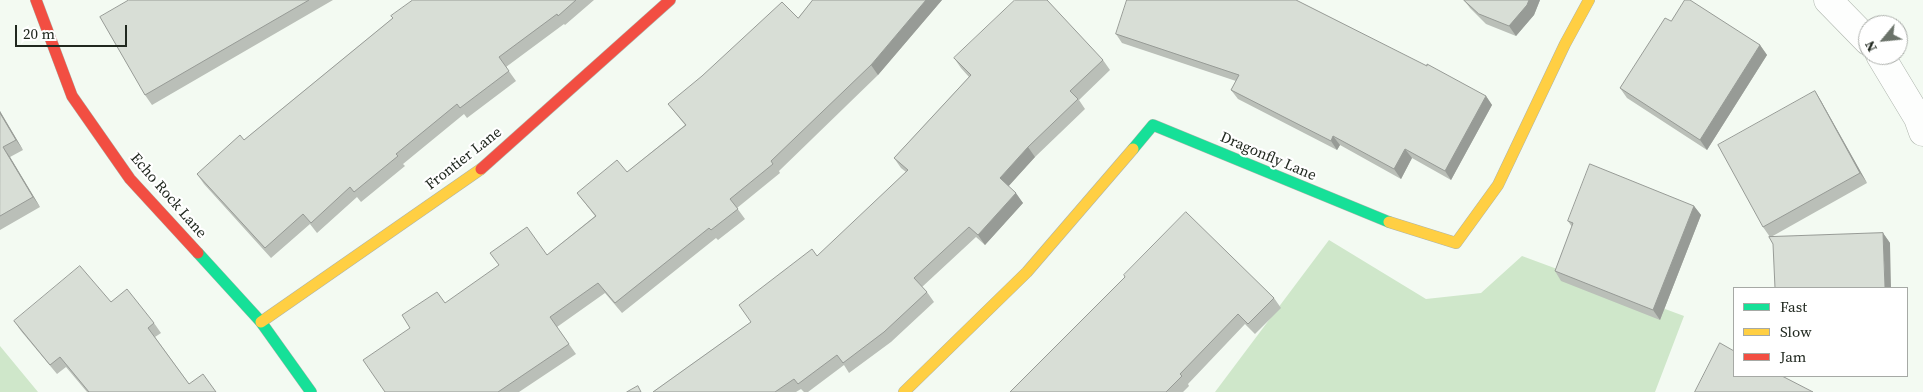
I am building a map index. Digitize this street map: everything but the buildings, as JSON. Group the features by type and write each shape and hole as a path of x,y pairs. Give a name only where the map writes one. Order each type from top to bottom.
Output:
{"street":[{"name":"Echo Rock Lane","path":"36,0 72,96 77,104 130,179 261,322 311,392"},
{"name":"Frontier Lane","path":"261,322 480,170 670,0"},
{"name":"Dragonfly Lane","path":"904,392 1027,272 1153,125 1377,218 1456,243 1498,185 1564,44 1588,0"},
{"path":"1828,0 1858,32"},
{"path":"1886,65 1918,118 1923,132"}],"green space":[{"path":"1329,240 1426,299 1481,293 1522,256 1684,316 1655,392 1215,392"},
{"path":"0,346 38,392 0,392"}],"traffic: fast":[{"path":"1133,149 1153,125 1389,222"},
{"path":"198,253 261,322 311,392"}],"traffic: slow":[{"path":"1389,222 1456,243 1498,185 1565,44 1589,0"},
{"path":"904,392 1027,272 1133,149"},
{"path":"261,322 481,169"}],"traffic: jam":[{"path":"36,0 72,96 130,179 198,253"},
{"path":"481,169 670,0"}]}
